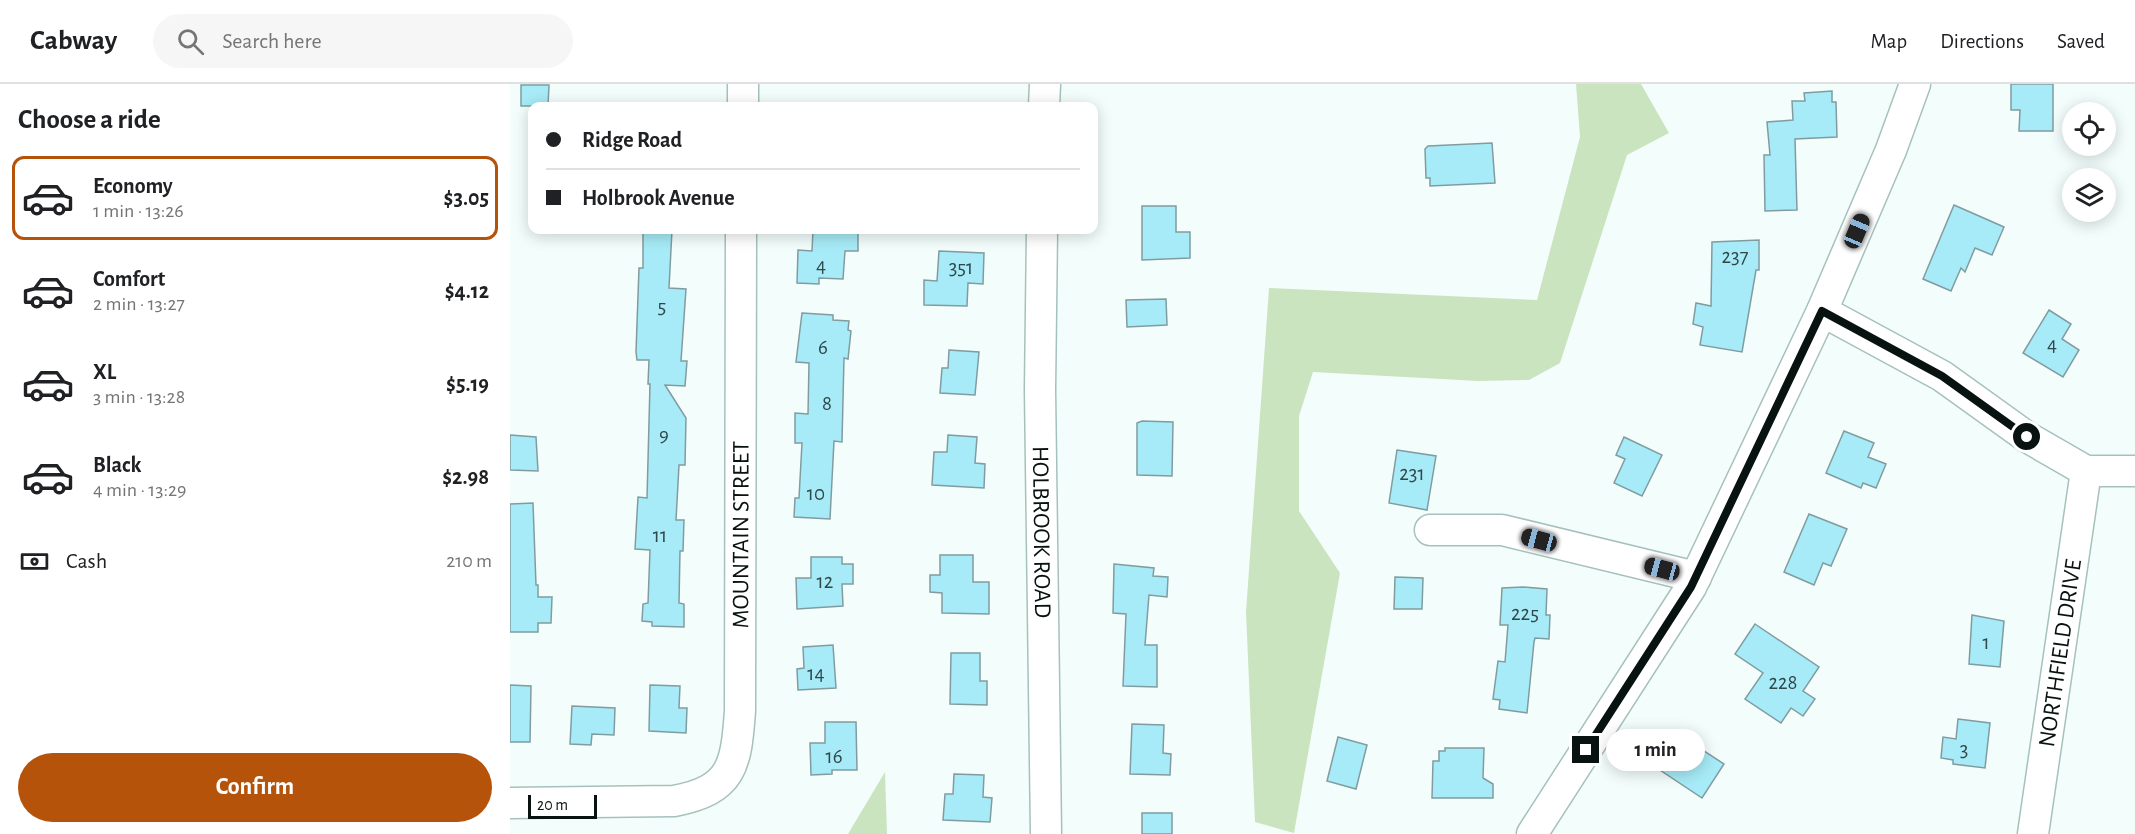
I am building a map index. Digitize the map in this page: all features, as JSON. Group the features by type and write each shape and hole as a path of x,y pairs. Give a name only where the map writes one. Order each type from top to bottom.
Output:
{"street":[{"path":"743,84 743,102"},
{"path":"1044,102 1045,84"},
{"path":"1532,834 1696,578 1822,311 1891,150 1915,84"},
{"name":"MOUNTAIN STREET","path":"510,803 674,801 693,797 717,786 732,767 738,739 741,234"},
{"name":"HOLBROOK ROAD","path":"1042,234 1040,390 1047,834"},
{"path":"1822,311 1942,376 2027,437 2086,471 2135,471"},
{"name":"NORTHFIELD DRIVE","path":"2033,834 2086,471"},
{"path":"1430,530 1502,530 1696,578"}],"green space":[{"path":"1576,84 1641,84 1669,133 1627,155 1560,363 1529,380 1478,381 1313,372 1299,416 1299,511 1340,573 1294,833 1255,822 1246,612 1269,288 1537,300 1580,137"},
{"path":"885,772 887,834 848,834"}],"building":[{"path":"2011,84 2053,84 2053,131 2019,131 2020,110 2011,110"},
{"path":"521,85 549,85 548,102 528,102 528,106 521,106"},
{"path":"1832,91 1832,102 1836,102 1837,137 1795,139 1797,210 1765,211 1764,155 1770,155 1767,122 1793,120 1792,101 1805,101 1804,93"},
{"path":"1492,143 1495,183 1430,186 1430,178 1426,178 1425,149 1428,146"},
{"path":"1954,205 2004,227 1992,255 1975,248 1965,272 1961,268 1951,291 1923,279"},
{"path":"1142,206 1176,206 1176,232 1190,232 1190,258 1142,260"},
{"path":"643,234 672,234 669,288 686,289 681,361 687,361 685,386 665,385 686,418 685,465 679,465 676,520 684,520 683,551 680,551 679,603 684,604 684,627 652,626 652,622 642,621 643,604 648,603 650,550 635,549 638,497 647,498 649,360 637,360 636,352 639,268 643,268"},
{"path":"813,234 858,234 858,251 845,251 843,279 819,278 819,284 797,283 798,250 812,251"},
{"path":"1759,240 1759,270 1756,270 1742,352 1700,345 1703,327 1693,324 1696,303 1711,306 1712,242"},
{"path":"939,251 984,253 983,284 968,283 967,306 924,305 924,280 937,281"},
{"path":"1166,299 1167,325 1127,327 1126,300"},
{"path":"2049,310 2071,324 2062,339 2079,350 2063,377 2023,353"},
{"path":"802,313 833,315 833,320 849,321 848,330 851,331 848,359 844,358 842,442 834,441 830,519 794,517 795,498 799,498 802,443 795,443 795,413 808,414 809,363 796,362"},
{"path":"949,350 979,352 975,395 940,393 942,368 948,368"},
{"path":"1142,421 1173,422 1172,476 1137,475 1137,423"},
{"path":"1844,431 1874,443 1868,457 1886,464 1876,488 1863,483 1861,488 1826,473"},
{"path":"510,435 536,437 538,471 510,470"},
{"path":"948,435 977,437 975,463 985,464 984,488 932,485 934,452 947,452"},
{"path":"1624,437 1662,455 1642,496 1614,483 1625,459 1616,455"},
{"path":"1397,450 1436,456 1427,510 1389,503"},
{"path":"533,503 536,585 538,585 538,597 552,597 551,623 538,623 538,632 510,632 510,504"},
{"path":"1809,514 1847,529 1831,566 1823,563 1814,585 1784,572"},
{"path":"940,555 973,555 973,582 989,582 989,614 942,613 942,593 930,592 930,575 940,575"},
{"path":"811,557 842,557 842,564 853,564 853,584 842,584 843,606 797,609 796,578 811,578"},
{"path":"1114,564 1154,568 1153,576 1168,577 1167,597 1149,595 1145,645 1157,645 1157,687 1123,686 1126,614 1113,613"},
{"path":"1395,577 1423,578 1422,609 1394,609"},
{"path":"1502,588 1547,589 1546,615 1550,615 1549,639 1535,638 1534,642 1527,713 1499,709 1500,700 1493,699 1498,661 1505,662 1508,625 1500,625"},
{"path":"1972,615 2004,621 2000,667 1969,664"},
{"path":"1755,624 1819,667 1803,691 1815,699 1803,716 1791,708 1781,723 1745,699 1763,673 1735,654"},
{"path":"833,645 836,688 798,690 797,669 804,668 803,647"},
{"path":"951,653 980,653 980,681 987,681 987,705 950,704"},
{"path":"510,685 531,686 530,742 510,742"},
{"path":"650,685 680,686 679,708 687,708 686,733 649,731"},
{"path":"572,706 615,708 614,735 592,734 591,745 570,744"},
{"path":"1958,719 1990,723 1985,768 1953,764 1953,760 1941,758 1943,737 1956,739"},
{"path":"825,722 856,722 857,770 832,770 832,774 811,775 810,743 825,743"},
{"path":"1132,724 1164,725 1163,753 1171,754 1170,775 1130,774"},
{"path":"1678,734 1724,764 1702,798 1660,770 1668,759 1664,756"},
{"path":"1338,737 1367,745 1356,789 1327,781"},
{"path":"1445,748 1484,748 1483,778 1493,784 1493,798 1432,798 1433,761 1439,761 1439,751 1445,751"},
{"path":"954,774 984,775 983,797 992,798 990,822 943,820 945,794 953,794"},
{"path":"1142,813 1172,813 1172,834 1142,834"}],"route":[{"path":"1586,750 1691,587 1822,311 1942,376 2027,437"}]}
